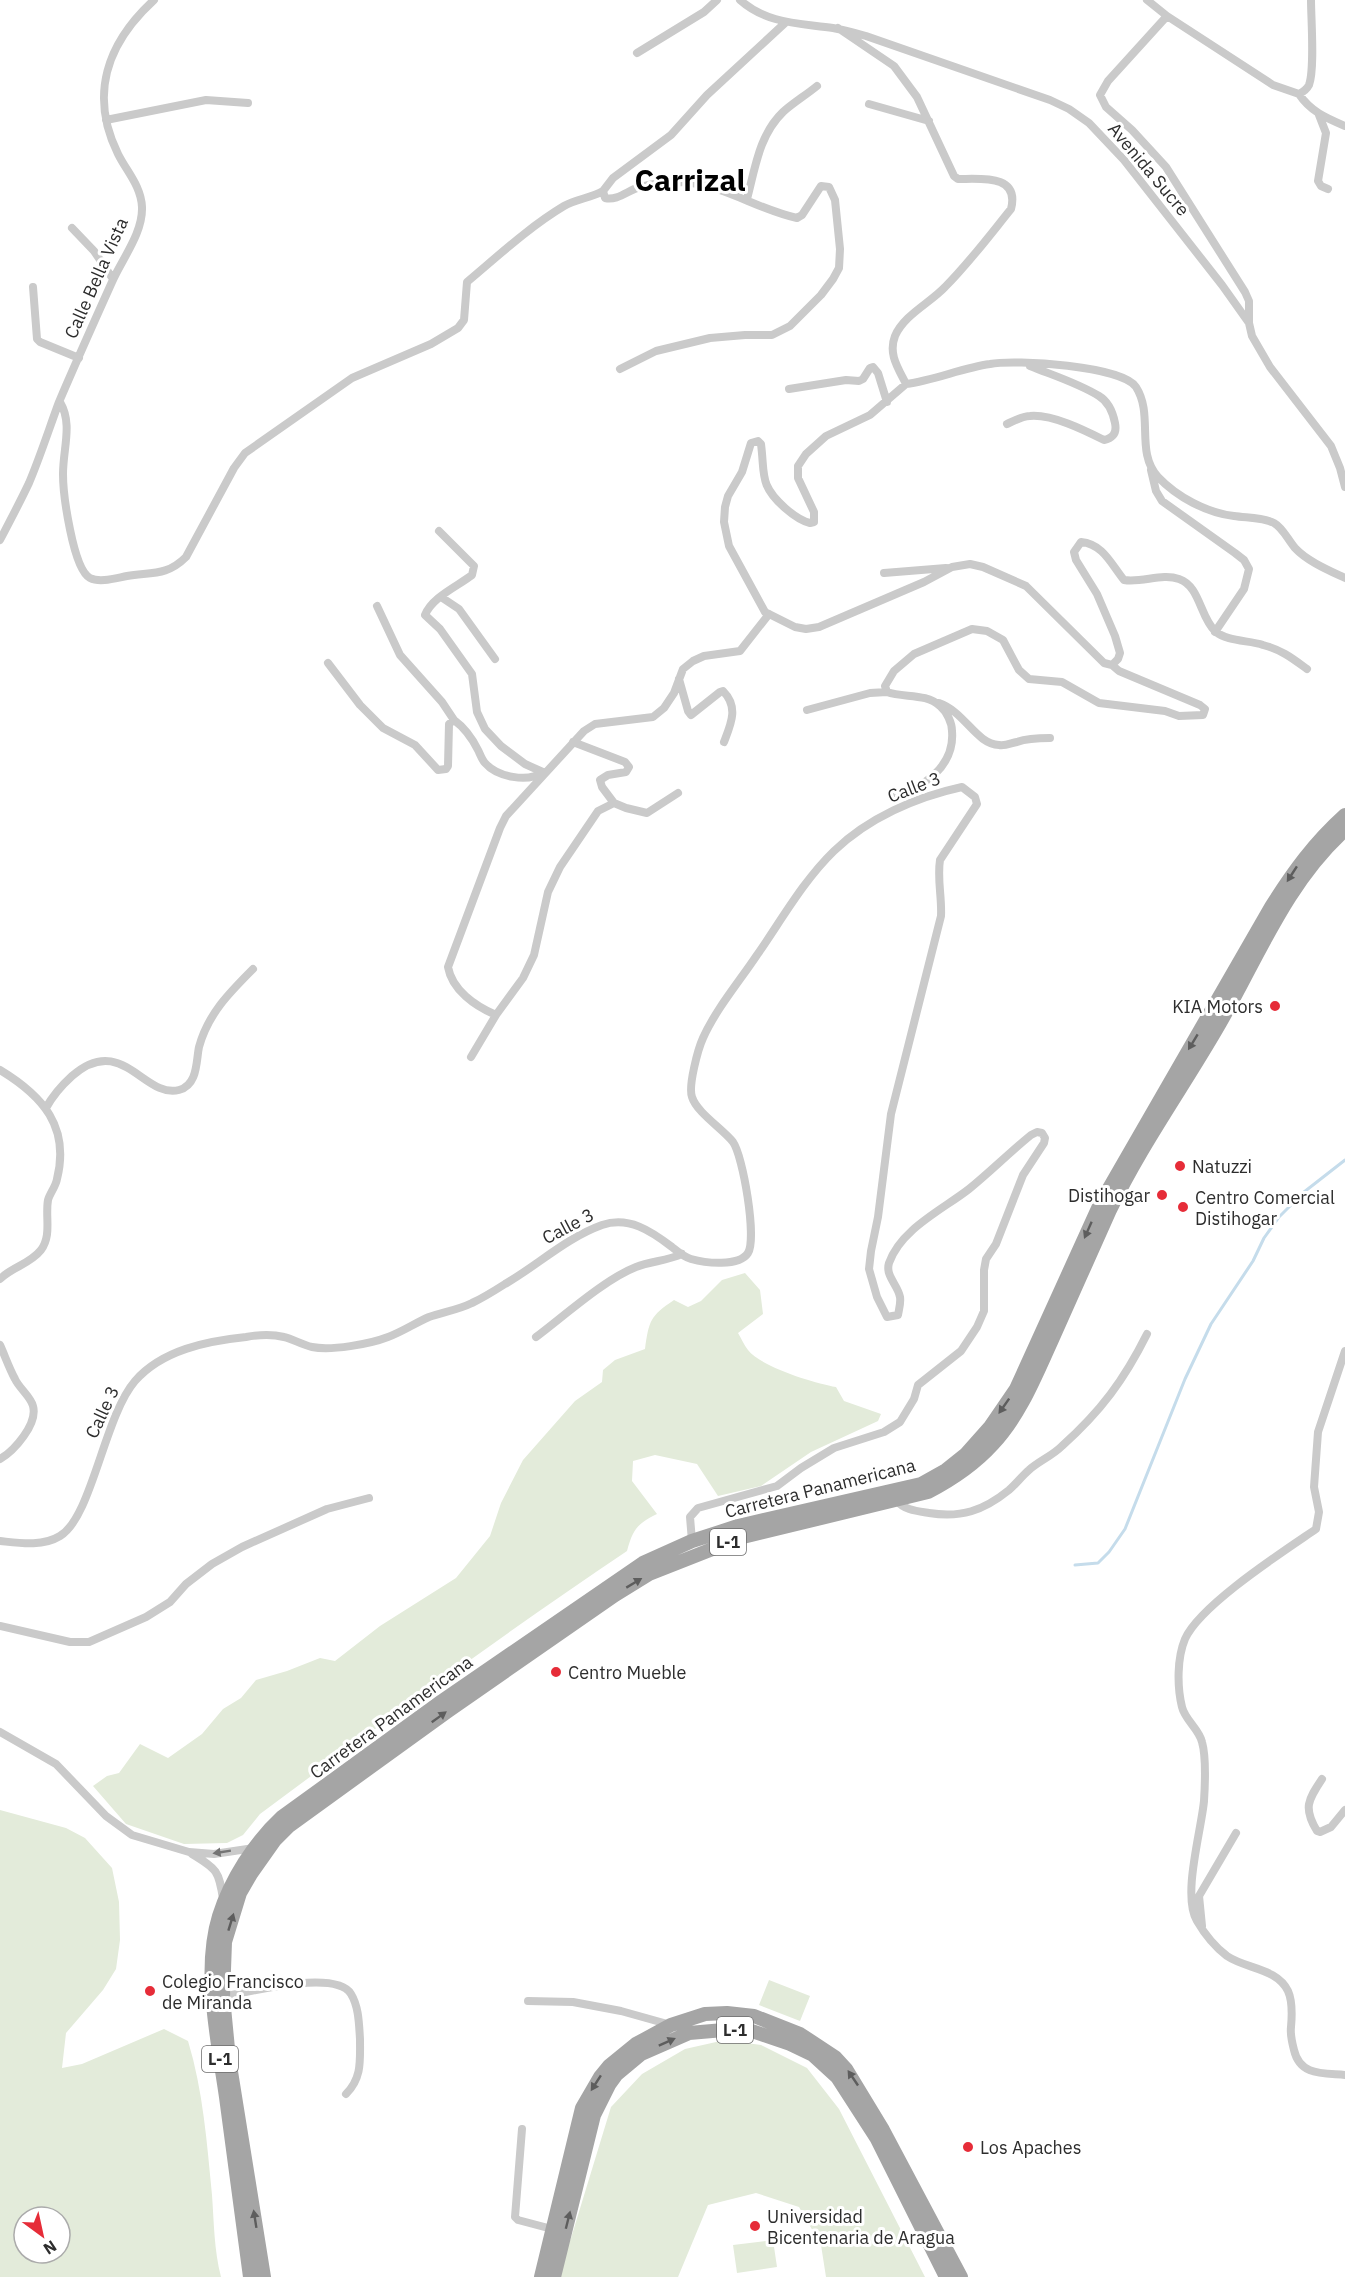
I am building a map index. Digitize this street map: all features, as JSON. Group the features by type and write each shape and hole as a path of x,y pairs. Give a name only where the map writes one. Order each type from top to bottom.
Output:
{"main road":[{"name":"Carretera Panamericana","path":"250,2277 212,2004 214,1941 230,1889 254,1848 266,1832 282,1817 442,1701 644,1563 692,1541 738,1526 921,1484 946,1470 966,1454 990,1427 1016,1389 1100,1204 1271,907 1299,864 1322,836 1345,815"},
{"name":"Carretera Panamericana","path":"264,2277 229,2059 223,1997 225,1942 240,1893 262,1857 289,1826 484,1686 649,1574 743,1537 928,1492 955,1478 982,1455 1003,1432 1027,1395 1131,1170 1221,1022 1281,912 1308,870 1345,830"},
{"name":"L-1","path":"541,2277 582,2108 593,2088 609,2066 636,2044 671,2025 705,2014 754,2016 800,2034 835,2057 857,2084 879,2122 961,2277"},
{"name":"L-1","path":"554,2277 594,2115 609,2085 617,2074 641,2054 689,2033 724,2030 749,2030 790,2044 813,2055 837,2077 877,2139 946,2277"}],"street":[{"name":"Calle Bella Vista","path":"0,540 29,483 60,402 113,279 140,225 142,207 137,184 111,139 103,93 106,68 118,44 154,0"},
{"path":"637,53 704,12 717,0"},
{"name":"Avenida Sucre","path":"740,0 760,15 785,22 838,28 928,57 1050,100 1069,109 1089,123 1124,160 1249,323 1252,336 1270,367 1331,446 1345,488"},
{"path":"1147,0 1167,16 1273,85 1299,94 1306,105 1319,115 1345,126"},
{"path":"1299,94 1305,91 1309,84 1312,56 1311,0"},
{"path":"1167,16 1108,81 1101,91 1101,99 1106,107 1132,130 1166,167 1245,292 1249,301 1249,323"},
{"path":"60,402 68,419 63,474 67,517 81,570 89,578 101,580 175,568 186,557 234,468 245,453 352,378 450,334 464,320 467,282 534,227 567,204 603,191 613,178 671,135 707,95 785,22"},
{"path":"838,28 894,66 917,97 954,176 958,179 998,180 1011,191 1014,198 1011,208 956,275 936,296 906,320 895,336 892,350 894,359 906,384"},
{"path":"747,199 760,147 770,129 783,112 817,87"},
{"path":"106,120 206,100 248,103"},
{"path":"869,104 929,121"},
{"path":"1319,115 1326,133 1318,181 1328,189"},
{"path":"603,191 605,198 614,199 637,187 659,183 697,184 731,192 762,209 797,218 820,186 829,187 835,200 840,249 839,268 833,279 821,295 790,326 772,335 745,335 691,342 656,351 620,369"},
{"path":"72,228 94,251 113,279"},
{"path":"33,287 37,339 79,358"},
{"path":"1007,424 1028,416 1037,416 1070,424 1104,440 1111,438 1115,433 1116,426 1111,409 1100,397 1021,362"},
{"path":"952,567 924,582 819,627 795,627 765,612 735,561 724,522 729,496 742,472 752,443 758,441 761,444 764,481 772,497 790,513 810,524 814,522 814,512 798,478 798,466 806,454 826,436 870,415 906,384 923,382 991,363 1021,362 1095,370 1123,376 1134,384 1145,412 1145,445 1156,491 1162,501 1235,553 1250,569 1244,589 1215,632"},
{"path":"789,389 846,380 859,381 873,367 878,372 887,402"},
{"path":"1150,466 1167,485 1209,511 1276,524 1295,549 1345,578"},
{"path":"440,531 474,566 474,570 472,575 441,597 426,611 425,615 440,629 472,674 477,712 485,729 501,746 525,764 544,772"},
{"path":"1112,665 1120,653 1097,594 1076,560 1074,552 1081,542 1098,547 1124,580 1178,578 1187,583 1195,595 1203,616 1215,632 1277,649 1292,656 1307,669"},
{"path":"884,573 970,564 983,567 1026,586 1104,663 1205,709 1203,715 1179,716 1166,711 1099,703 1062,682 1029,679 1019,670 1003,640 987,631 972,629 914,654 894,671 885,686 887,692"},
{"path":"1331,571 1345,585"},
{"path":"441,597 459,609 495,658"},
{"path":"377,606 400,655 471,737 485,763 499,773 516,777 536,777 544,772"},
{"path":"496,1015 476,1005 465,996 450,979 448,967 506,816 573,742 595,724 628,718 653,717 664,708 674,693 683,669 704,656 740,651 769,614"},
{"path":"328,663 360,705 383,728 415,745 438,770 446,769 448,766 448,730 449,724 454,720"},
{"path":"679,678 688,711 692,715 720,692 726,693 733,707 733,721 724,742"},
{"path":"807,710 870,693 887,692 912,695 953,709 979,737 988,743 1007,745 1034,738 1050,738"},
{"path":"891,795 909,790 932,777 949,755 953,739 952,724 942,707 934,702"},
{"path":"573,742 625,762 629,767 626,772 608,775 600,780 602,787 614,803 647,813 678,793"},
{"name":"Calle 3","path":"0,1541 39,1543 57,1538 71,1527 86,1495 112,1419 123,1398 135,1381 149,1368 187,1348 215,1341 252,1336 282,1336 313,1347 329,1348 389,1337 434,1315 471,1304 509,1282 569,1241 599,1226 612,1223 625,1222 635,1225 652,1233 691,1259 730,1263 741,1261 747,1255 752,1238 748,1195 735,1145 697,1106 691,1096 701,1041 719,1010 804,888 834,851 869,824 905,806 962,787 975,796 977,804 940,860 938,871 942,900 941,916 891,1114 878,1217 868,1269 883,1311 887,1317 898,1315 900,1298 888,1272 888,1265 898,1246 933,1214 969,1188 1031,1135 1037,1132 1042,1133 1045,1138 1044,1143 1023,1175 996,1244 986,1259 984,1311 977,1327 961,1351 918,1385 914,1399 900,1422 884,1432 834,1448 777,1486 698,1508 690,1517 692,1541"},
{"path":"471,1057 496,1015 523,978 534,956 548,892 560,867 598,811 614,803"},
{"path":"46,1108 52,1095 90,1063 107,1061 123,1065 151,1083 167,1090 178,1091 185,1087 193,1078 208,1022 224,998 253,969"},
{"path":"0,1070 22,1085 46,1108 57,1128 61,1145 57,1181 48,1200 46,1240 43,1248 33,1259 4,1275 0,1280"},
{"path":"536,1337 613,1279 637,1266 670,1259 681,1254"},
{"path":"896,1500 902,1506 913,1510 943,1515 966,1515 1009,1490 1029,1470 1063,1446 1111,1396 1130,1368 1148,1334"},
{"path":"0,1345 15,1380 33,1406 32,1420 23,1438 0,1459"},
{"path":"1345,1351 1318,1432 1314,1487 1319,1512 1318,1526 1268,1562 1202,1615 1191,1629 1183,1646 1179,1683 1182,1708 1202,1742 1204,1799 1190,1889 1191,1907 1202,1929 1226,1955 1275,1976 1288,1991 1292,2007 1290,2032 1295,2056 1306,2070 1345,2075"},
{"path":"0,1626 70,1642 89,1642 146,1617 170,1602 186,1584 212,1564 242,1546 327,1509 369,1498"},
{"path":"0,1732 56,1764 106,1816 132,1835 189,1852 214,1854 254,1848"},
{"path":"1322,1779 1310,1796 1308,1804 1308,1812 1317,1831 1331,1827 1345,1810"},
{"path":"1202,1929 1199,1896 1236,1833"},
{"path":"189,1852 210,1865 220,1876 224,1905"},
{"path":"223,1997 271,1987 316,1983 334,1983 343,1987 351,1994 359,2020 360,2041 360,2074 355,2085 346,2094"},
{"path":"528,2001 573,2002 671,2025"},
{"path":"522,2129 516,2217 518,2220 552,2229"}],"green space":[{"path":"745,1273 760,1290 763,1314 738,1333 748,1350 776,1368 836,1387 844,1401 881,1414 878,1421 811,1452 761,1486 718,1496 697,1464 655,1455 633,1461 632,1481 657,1514 637,1528 631,1537 627,1551 396,1713 260,1814 243,1835 227,1843 184,1844 126,1824 93,1786 107,1776 119,1773 140,1744 168,1758 202,1734 223,1709 241,1698 256,1680 320,1658 335,1661 380,1626 456,1578 490,1536 501,1503 523,1460 575,1401 602,1382 603,1370 615,1360 645,1349 650,1325 655,1315 674,1300 688,1307 701,1301 722,1280"},
{"path":"0,1810 66,1828 85,1838 112,1868 119,1902 120,1940 116,1969 103,1990 66,2033 62,2068 82,2064 164,2029 188,2041 204,2117 221,2277 0,2277"},
{"path":"769,1980 810,1996 800,2021 759,2005"},
{"path":"725,2040 761,2045 807,2068 839,2109 925,2277 826,2277 821,2245 799,2207 756,2193 708,2205 678,2277 555,2277 571,2238 611,2107 642,2074 685,2049"},
{"path":"773,2240 777,2267 737,2273 733,2245"}],"waterway":[{"path":"1075,1565 1098,1563 1125,1529 1185,1379 1211,1324 1253,1261 1264,1238 1279,1217 1304,1192 1345,1160"}],"place":[{"name":"KIA Motors","path":"1275,1006"},
{"name":"Natuzzi","path":"1180,1166"},
{"name":"Distihogar","path":"1162,1195"},
{"name":"Centro Comercial Distihogar","path":"1183,1207"},
{"name":"Centro Mueble","path":"556,1672"},
{"name":"Colegio Francisco de Miranda","path":"150,1991"},
{"name":"Los Apaches","path":"968,2147"},
{"name":"Universidad Bicentenaria de Aragua","path":"755,2226"}],"district":[{"name":"Carrizal","path":"690,179"}]}
